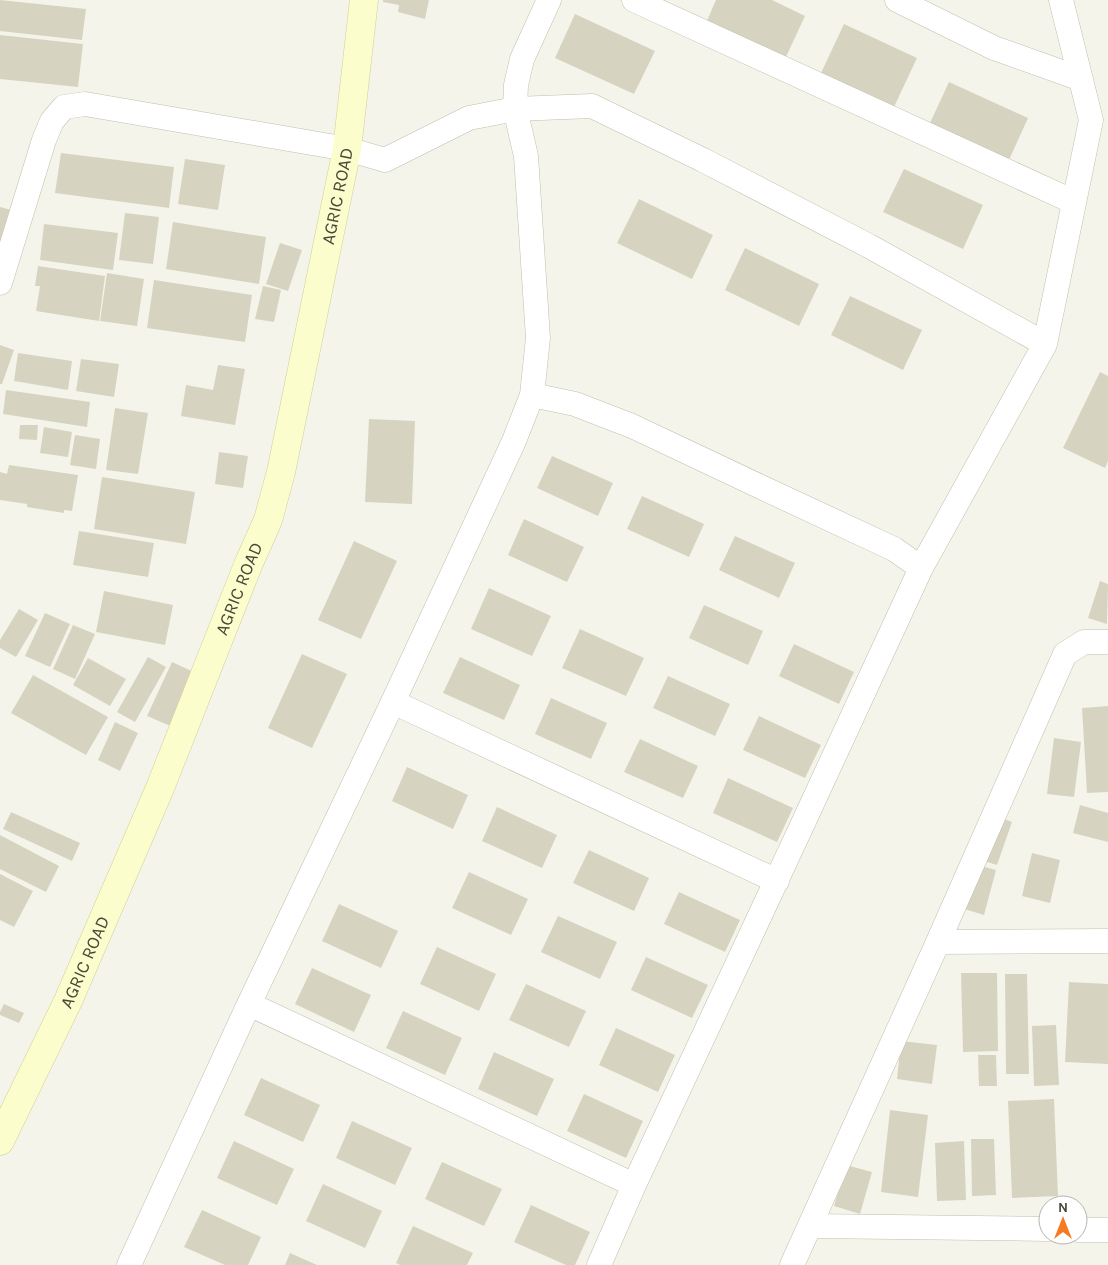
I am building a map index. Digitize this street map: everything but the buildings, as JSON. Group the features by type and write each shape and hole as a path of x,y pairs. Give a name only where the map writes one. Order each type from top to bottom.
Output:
{"street":[{"name":"AGRIC ROAD","path":"0,1142 68,1001 152,806 248,565 268,520 281,472 346,149 364,0"},
{"path":"129,1265 249,1004 393,702 514,441 532,396 538,338 526,156 515,109 516,85 522,59 549,0"},
{"path":"634,0 1074,202"},
{"path":"897,0 994,48 1081,79"},
{"path":"599,1265 634,1185 921,568 1045,344 1091,120 1061,0"},
{"path":"0,283 44,140 52,121 64,107 85,104 346,149 385,160 469,118 515,109 592,106 703,160 860,241 1045,344"},
{"path":"532,396 575,404 632,426 894,548 921,568"},
{"path":"792,1265 1066,654 1084,642 1108,642"},
{"path":"393,702 777,881"},
{"path":"938,942 1108,942"},
{"path":"249,1004 634,1185"},
{"path":"810,1226 1038,1230"},
{"path":"1088,1230 1108,1230"}]}
